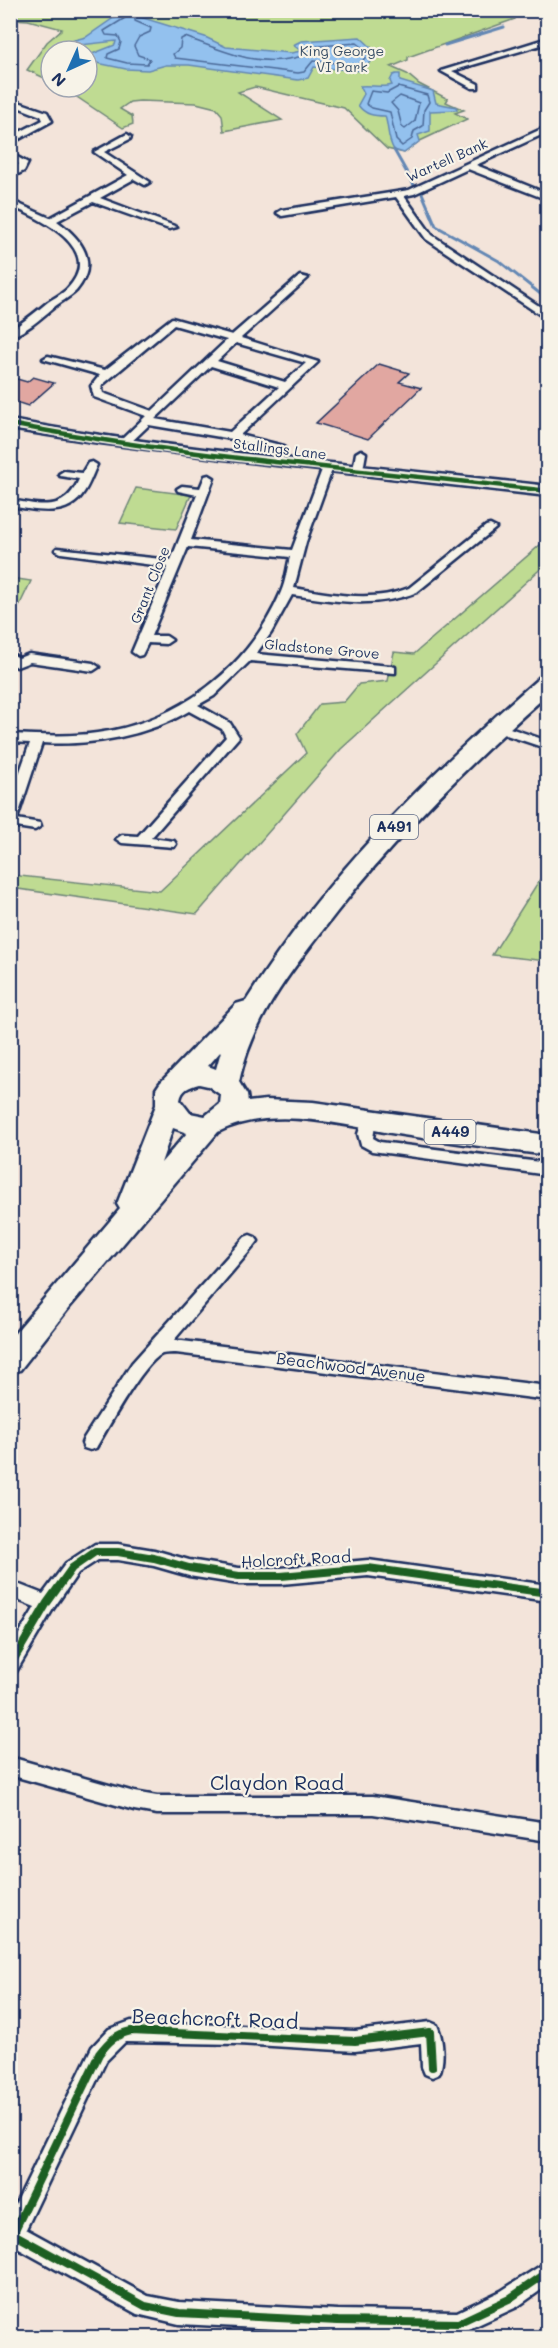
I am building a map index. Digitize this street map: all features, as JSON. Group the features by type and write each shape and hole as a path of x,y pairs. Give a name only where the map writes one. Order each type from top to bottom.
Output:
{"highway":[{"name":"A491","path":"180,1079 263,992 321,913 415,804 495,728 548,682"},
{"name":"A491","path":"227,1084 231,1054 263,992"},
{"path":"10,1362 42,1319 120,1227 234,1103 234,1095 227,1084 210,1075 200,1074 180,1079 171,1087 166,1097 167,1108 145,1171 120,1227"},
{"name":"A449","path":"227,1084 261,1091 360,1119"},
{"path":"167,1108 173,1116 184,1122 196,1125 217,1121"},
{"name":"A449","path":"217,1121 260,1109 360,1119 548,1145"}],"main road":[{"name":"Stallings Lane","path":"10,424 278,462 548,491"}],"street":[{"path":"475,86 445,71 548,40"},
{"path":"10,101 44,114 48,121 10,141"},
{"name":"Wartell Bank","path":"282,213 399,195 423,188 548,128"},
{"path":"127,137 98,152 146,182"},
{"path":"10,156 24,163 21,169 10,175"},
{"path":"470,166 548,197"},
{"path":"52,220 134,175"},
{"path":"399,195 429,237 548,317"},
{"path":"94,199 172,227"},
{"path":"10,203 52,220 74,239 81,253 82,268 73,288 10,334"},
{"path":"125,442 234,339 303,278"},
{"path":"232,436 313,362 172,321 107,374 96,386 98,395 150,418 280,448 278,462"},
{"path":"48,359 107,374"},
{"path":"210,362 286,386"},
{"path":"358,470 361,453"},
{"path":"10,503 42,507 62,505 77,496 92,465"},
{"path":"10,738 38,741 92,739 124,732 161,721 222,686 261,642 288,591 297,554 328,467"},
{"path":"64,474 85,477"},
{"name":"Grant Close","path":"138,652 209,478"},
{"path":"182,489 202,492"},
{"path":"288,591 346,598 382,598 405,595 413,591 490,528"},
{"path":"184,543 297,554"},
{"path":"61,550 81,547 173,564"},
{"name":"Grant Close","path":"145,639 166,640"},
{"name":"Gladstone Grove","path":"249,657 392,670"},
{"path":"10,675 14,659 29,658 93,667"},
{"path":"141,841 181,793 233,738 226,726 190,706"},
{"path":"495,728 548,746"},
{"path":"35,826 10,821 38,741"},
{"path":"122,839 169,844"},
{"path":"360,1119 366,1141 377,1147 548,1169"},
{"path":"90,1443 143,1362 250,1241"},
{"name":"Beachwood Avenue","path":"155,1350 176,1346 548,1393"},
{"name":"Holcroft Road","path":"47,1603 72,1568 95,1552 118,1552 239,1576 281,1576 368,1568 548,1593"},
{"path":"10,1589 47,1603 10,1666"},
{"name":"Claydon Road","path":"10,1766 134,1801 157,1805 373,1805 548,1832"},
{"name":"Beachcroft Road","path":"432,2067 430,2032 355,2041 238,2034 131,2031 121,2033 112,2037 99,2054 12,2233 145,2306 179,2313 338,2321 458,2323 509,2299 548,2272"}],"green space":[{"name":"King George VI Park","path":"513,10 515,19 408,57 408,60 391,67 448,99 446,102 464,110 455,113 467,119 420,141 404,153 387,149 344,108 255,87 238,92 282,120 224,131 222,115 216,108 196,103 140,101 130,102 120,109 132,116 133,124 123,128 80,99 99,99 99,39 50,39 62,29 28,20 11,19 10,11"},
{"name":"King George VI Park","path":"39,53 39,76 27,70"},
{"path":"136,488 191,495 176,529 120,523"},
{"path":"547,539 547,563 341,749 197,914 11,888 11,875 160,891 306,753 297,734 320,704 344,702 359,684 388,681 394,652 414,654"},
{"path":"10,578 31,581 11,623"},
{"path":"547,868 547,961 492,955"}],"water":[{"path":"125,10 141,11 140,17 205,37 226,47 291,53 301,51 293,45 301,41 360,37 371,47 371,61 361,71 314,67 308,78 298,80 189,65 166,65 148,70 126,69 99,63 99,51 115,45 116,41 99,43 99,39 78,39 86,37"},
{"path":"396,74 400,74 400,81 433,91 436,103 456,107 457,110 430,111 430,131 418,135 420,141 404,153 394,150 385,116 370,114 358,105 364,94 360,86 392,85 390,81"}],"building":[{"path":"379,364 409,373 399,382 421,388 368,439 316,423"},
{"path":"10,377 27,382 33,377 54,383 28,406 10,400"}],"waterway":[{"path":"445,45 504,27"},
{"path":"394,150 415,187"},
{"path":"422,193 436,226 499,261 548,300"}],"cycle path":[{"path":"10,424 51,432 223,455 548,491"},
{"path":"10,1666 47,1603 72,1568 95,1552 118,1552 154,1558 189,1568 239,1576 281,1576 368,1568 548,1593"},
{"path":"13,2234 99,2054 109,2042 121,2034 131,2031 238,2034 355,2041 430,2032 432,2067"},
{"path":"10,2232 145,2306 179,2313 338,2321 458,2323 509,2299 548,2272"}]}
